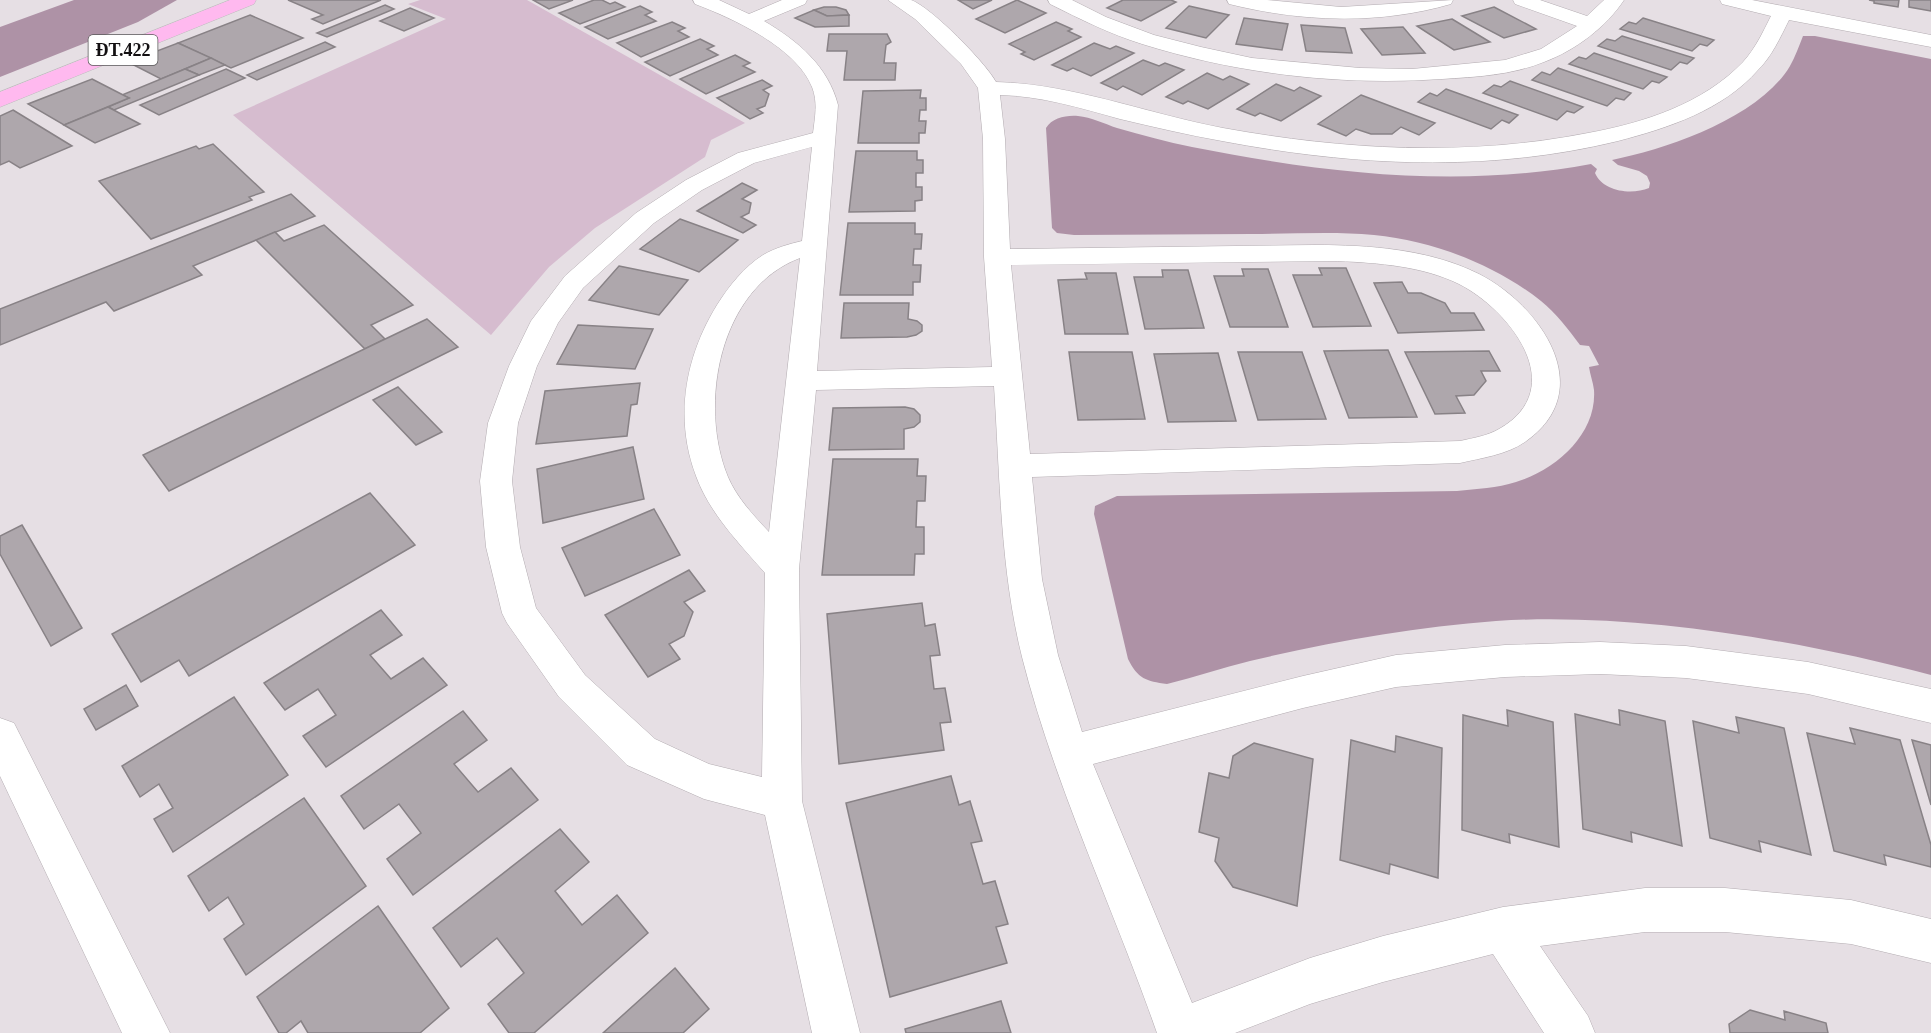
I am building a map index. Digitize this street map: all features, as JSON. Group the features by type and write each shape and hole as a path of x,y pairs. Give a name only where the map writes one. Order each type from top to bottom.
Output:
{"main road":[{"name":"ĐT.422","path":"0,100 247,0"}],"street":[{"path":"702,0 748,21 782,42 804,61 821,83 826,105 802,381 782,569 782,801 836,1033"},
{"path":"748,21 798,0"},
{"path":"897,0 922,15 968,60 983,77 989,88 994,139 997,257 1015,466 1028,590 1040,655 1070,753 1181,1032 1310,981 1383,959 1503,929 1645,910 1725,910 1851,922 1931,941"},
{"path":"1057,0 1094,19 1180,48 1264,65 1372,76 1430,75 1486,70 1547,54 1593,25 1615,0"},
{"path":"1236,0 1295,9 1348,12 1418,7 1444,0"},
{"path":"1522,0 1593,25"},
{"path":"1729,0 1782,13 1931,41"},
{"path":"989,88 1039,92 1148,119 1294,147 1410,158 1474,157 1522,153 1655,124 1694,107 1720,92 1744,73 1760,55 1782,13"},
{"path":"782,801 704,781 641,752 572,686 520,613 503,547 496,481 503,423 523,366 545,321 574,282 645,218 694,185 746,158 824,137"},
{"path":"782,569 737,516 717,487 709,467 701,426 701,378 715,334 744,286 766,264 813,246"},
{"path":"997,257 1329,252 1394,257 1433,266 1472,280 1505,304 1528,328 1542,355 1548,377 1545,399 1531,419 1508,438 1460,452 1015,466"},
{"path":"802,381 1007,376"},
{"path":"1070,753 1292,694 1396,671 1505,661 1600,658 1686,662 1808,678 1931,706"},
{"path":"0,735 10,783 146,1033"},
{"path":"1503,929 1571,1033"}],"shaded area":[{"path":"74,0 177,0 138,22 0,77 0,27"},
{"path":"420,0 527,0 745,123 711,140 705,157 595,228 549,267 491,335 233,115 446,19 408,4"},
{"path":"1803,36 1815,36 1931,59 1931,675 1880,662 1771,640 1659,625 1549,619 1496,621 1372,636 1250,661 1167,684 1143,678 1135,671 1128,659 1094,514 1095,506 1117,496 1457,491 1509,484 1545,469 1571,448 1581,435 1589,421 1593,406 1594,390 1589,367 1599,365 1589,346 1580,345 1552,311 1523,288 1462,256 1418,243 1374,235 1343,233 1074,235 1057,233 1052,228 1046,128 1049,125 1064,117 1083,117 1126,131 1192,147 1291,164 1391,175 1491,176 1541,172 1591,164 1597,169 1595,173 1604,184 1619,190 1635,191 1649,188 1650,183 1647,176 1639,171 1618,165 1612,160 1685,139 1711,128 1757,101 1776,84 1790,66"}],"building":[{"path":"288,0 381,0 323,24 312,19 323,15"},
{"path":"533,0 573,0 549,9"},
{"path":"594,0 602,0 610,4 615,2 625,7 580,24 559,13"},
{"path":"958,0 992,0 973,9"},
{"path":"1017,0 1046,13 1005,33 976,19"},
{"path":"1123,0 1171,0 1176,2 1141,21 1107,8"},
{"path":"1869,0 1899,0 1898,7"},
{"path":"1909,0 1931,0 1931,11 1909,7"},
{"path":"385,5 394,9 327,37 317,33"},
{"path":"640,6 652,12 645,15 656,21 608,39 585,27"},
{"path":"1189,6 1229,15 1206,38 1166,28"},
{"path":"824,7 846,10 849,15 827,16 814,10"},
{"path":"1494,7 1536,29 1504,38 1462,16"},
{"path":"410,8 434,18 404,31 380,21"},
{"path":"814,10 827,16 849,15 849,26 815,27 795,18"},
{"path":"250,15 303,38 231,68 178,43"},
{"path":"1244,18 1288,24 1282,50 1236,44"},
{"path":"1643,18 1714,40 1707,46 1700,44 1692,51 1620,29 1629,22 1636,24"},
{"path":"1452,19 1490,42 1454,50 1417,26"},
{"path":"672,22 685,28 678,31 689,37 641,57 617,43"},
{"path":"1056,22 1072,29 1068,31 1081,37 1034,60 1021,54 1025,52 1009,44"},
{"path":"1301,25 1345,28 1352,53 1306,51"},
{"path":"1403,27 1425,53 1382,55 1361,29"},
{"path":"829,34 887,34 891,42 886,45 884,63 896,63 895,80 844,80 847,51 827,51"},
{"path":"1622,36 1694,58 1687,64 1680,62 1671,70 1598,46 1607,39 1615,41"},
{"path":"700,39 714,46 707,49 718,55 670,76 645,62"},
{"path":"325,42 335,47 257,80 247,75"},
{"path":"178,43 211,58 161,79 128,62"},
{"path":"1094,43 1110,49 1116,46 1134,53 1091,76 1073,68 1067,71 1052,65"},
{"path":"1594,53 1667,77 1659,83 1652,81 1643,89 1569,64 1579,57 1586,59"},
{"path":"735,55 750,63 743,66 755,72 706,94 680,79"},
{"path":"211,58 225,65 199,75 185,69"},
{"path":"1143,60 1159,66 1165,63 1184,70 1142,95 1123,86 1117,90 1101,83"},
{"path":"1558,68 1631,93 1624,100 1616,98 1607,106 1532,80 1542,72 1550,75"},
{"path":"185,69 199,75 114,110 108,107 129,98 122,95"},
{"path":"226,69 245,78 159,115 140,105"},
{"path":"1207,73 1223,80 1230,76 1249,84 1208,109 1188,101 1183,104 1166,97"},
{"path":"92,79 129,98 64,125 28,104"},
{"path":"762,80 772,86 763,90 769,94 765,106 757,109 763,113 750,119 717,98"},
{"path":"1510,81 1583,107 1574,113 1567,111 1557,120 1483,93 1494,85 1501,87"},
{"path":"1276,84 1294,91 1300,87 1321,96 1281,121 1260,113 1255,116 1237,109"},
{"path":"1446,89 1518,115 1509,123 1502,120 1491,129 1418,102 1430,93 1437,96"},
{"path":"921,90 920,98 926,98 926,110 920,110 919,121 926,121 925,133 919,133 919,143 858,143 863,91"},
{"path":"1361,95 1435,123 1419,135 1401,127 1392,134 1371,134 1356,129 1346,136 1318,124"},
{"path":"108,107 140,124 95,143 64,125"},
{"path":"13,110 72,146 20,168 9,161 0,165 0,116"},
{"path":"213,144 264,192 249,197 252,200 151,239 99,181 196,146 199,149"},
{"path":"856,151 917,151 917,160 923,160 923,173 916,173 916,187 922,187 922,200 915,201 915,211 849,212"},
{"path":"742,183 757,190 742,199 751,203 749,213 741,217 756,225 743,233 697,211"},
{"path":"291,194 315,216 193,266 202,275 114,311 106,302 0,345 0,309"},
{"path":"680,219 738,240 699,272 640,249"},
{"path":"848,223 915,223 915,234 922,234 921,249 914,249 913,265 921,265 920,282 913,282 913,295 840,295"},
{"path":"324,225 413,305 371,325 385,339 365,349 256,240 275,232 284,241"},
{"path":"619,266 688,280 659,315 589,300"},
{"path":"1319,268 1346,268 1371,326 1313,327 1293,275 1322,275"},
{"path":"1242,269 1268,269 1288,327 1230,327 1214,276 1244,276"},
{"path":"1162,270 1188,270 1204,328 1145,329 1134,277 1163,277"},
{"path":"1085,273 1116,273 1128,334 1065,334 1058,280 1087,279"},
{"path":"1402,282 1408,293 1421,293 1445,303 1451,313 1474,313 1484,330 1398,333 1374,283"},
{"path":"844,303 909,303 908,319 922,325 922,331 907,337 841,338"},
{"path":"427,319 458,347 169,491 143,455"},
{"path":"578,325 653,329 635,369 557,364"},
{"path":"1388,350 1417,417 1349,418 1324,351"},
{"path":"1489,351 1500,371 1481,371 1486,381 1474,395 1456,396 1465,413 1435,414 1405,352"},
{"path":"1069,352 1132,352 1145,419 1078,420"},
{"path":"1238,352 1302,352 1326,419 1258,420"},
{"path":"1218,353 1236,421 1168,422 1154,354"},
{"path":"640,383 637,404 631,405 627,436 536,444 545,391"},
{"path":"398,387 442,432 416,445 373,400"},
{"path":"905,407 914,409 920,415 920,422 914,427 904,429 904,449 829,450 833,408"},
{"path":"633,447 644,499 543,523 537,469"},
{"path":"833,459 918,459 917,476 926,476 925,501 917,501 916,527 924,527 924,554 915,554 914,575 822,575"},
{"path":"370,493 415,545 189,676 179,660 141,682 112,634"},
{"path":"654,509 680,555 585,596 562,548"},
{"path":"22,525 82,628 51,646 0,554 0,536"},
{"path":"689,570 705,591 684,602 693,612 684,636 669,644 680,659 648,677 605,615"},
{"path":"922,603 925,626 935,624 940,655 930,656 934,689 945,688 951,722 940,723 944,750 839,764 827,614"},
{"path":"381,610 402,635 370,655 391,679 423,658 447,685 326,767 303,736 336,715 318,689 285,710 264,683"},
{"path":"126,685 138,706 96,730 84,709"},
{"path":"234,697 288,775 173,852 154,819 173,808 159,784 140,797 122,766"},
{"path":"1507,710 1553,722 1559,847 1509,834 1510,843 1462,830 1463,715 1508,726"},
{"path":"1619,710 1665,721 1682,846 1631,832 1632,842 1583,829 1575,714 1620,725"},
{"path":"463,711 487,740 454,764 478,792 511,768 538,800 413,895 387,859 421,833 399,804 364,829 341,796"},
{"path":"1736,717 1784,728 1811,855 1759,841 1761,852 1710,838 1693,721 1739,733"},
{"path":"1850,728 1900,740 1931,845 1931,867 1884,855 1886,865 1834,851 1807,733 1855,744"},
{"path":"1396,736 1442,748 1438,878 1390,864 1389,874 1340,860 1351,740 1395,752"},
{"path":"1912,740 1931,745 1931,805"},
{"path":"1254,743 1313,759 1297,906 1233,887 1215,861 1219,838 1199,832 1209,773 1229,778 1233,756"},
{"path":"951,776 959,805 970,801 982,841 971,843 983,884 995,881 1008,924 996,927 1007,963 890,997 846,803"},
{"path":"304,798 366,886 246,975 224,939 244,924 228,897 209,911 188,876"},
{"path":"560,829 589,862 555,891 582,925 617,895 648,933 534,1033 509,1033 488,1004 524,973 497,938 461,967 433,928"},
{"path":"378,906 449,1008 420,1033 308,1033 301,1021 286,1033 279,1033 257,997"},
{"path":"675,968 709,1009 683,1033 603,1033"},
{"path":"1001,1001 1011,1033 906,1033 905,1029"},
{"path":"1750,1010 1785,1020 1784,1011 1826,1023 1828,1033 1730,1033 1729,1024"}]}
